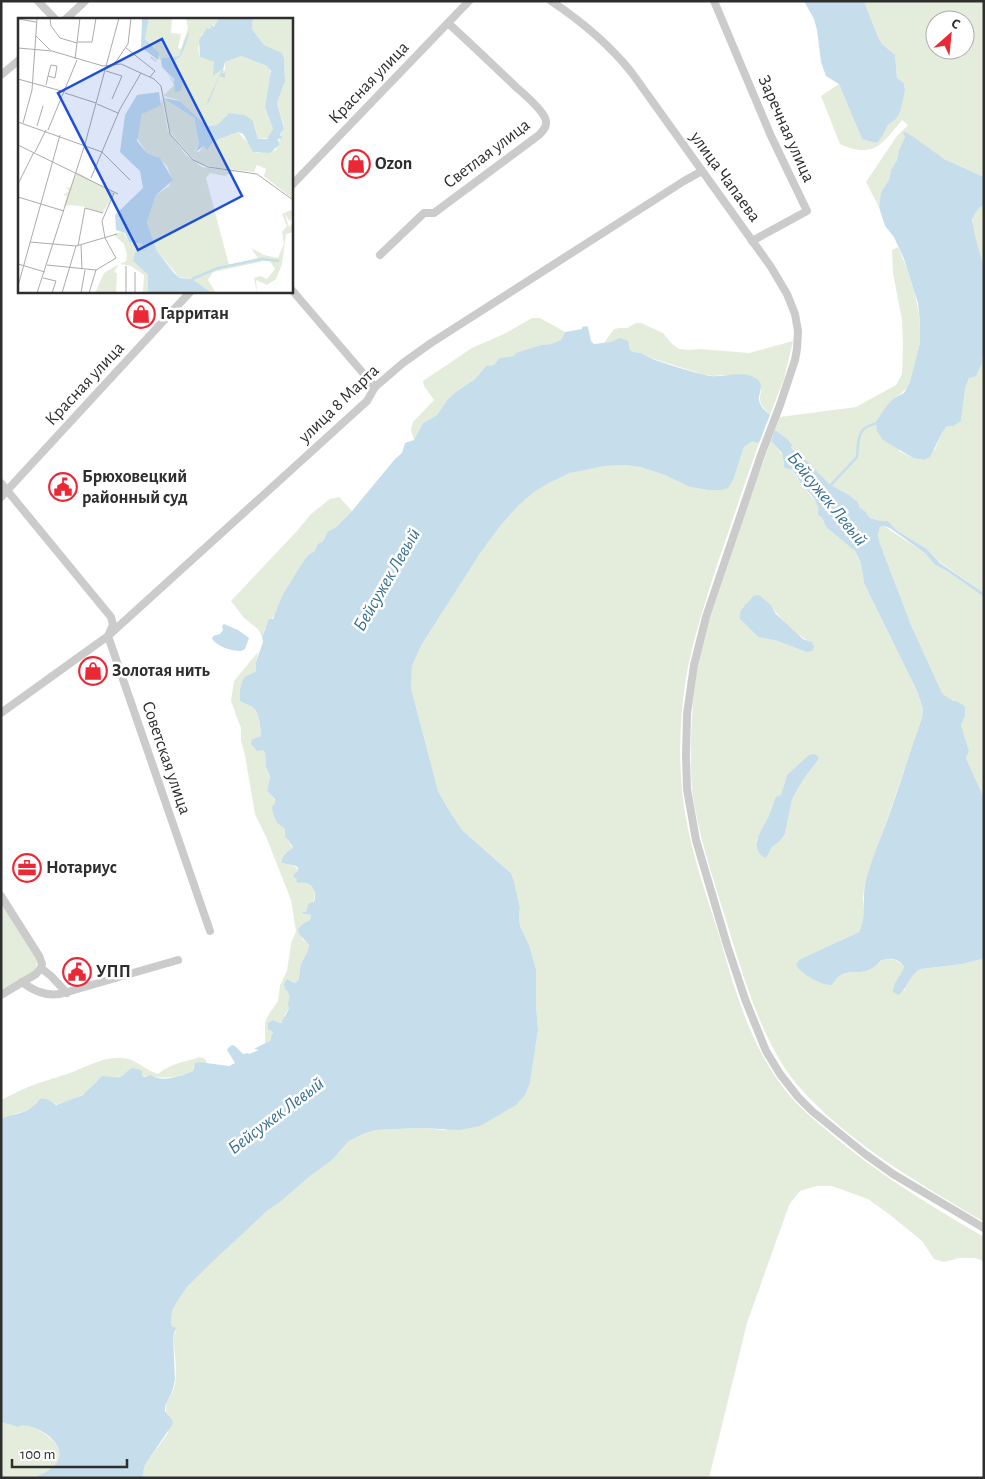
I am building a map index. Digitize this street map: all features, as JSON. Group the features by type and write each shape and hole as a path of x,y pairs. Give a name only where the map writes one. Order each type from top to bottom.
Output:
{"street":[{"path":"38,1 54,18"},
{"path":"67,18 85,1"},
{"name":"Красная улица","path":"292,185 469,1"},
{"name":"улица Чапаева","path":"551,1 586,26 622,61 780,281 797,321 798,341 795,360 706,617 694,665 687,714 687,789 696,840 745,999 766,1051 784,1080 812,1111 865,1154 894,1174 984,1228"},
{"name":"Заречная улица","path":"714,1 771,136 807,210 752,241"},
{"name":"Светлая улица","path":"380,255 424,213 434,213 539,135 544,130 546,124 546,119 527,97 448,24"},
{"path":"1,76 18,61"},
{"name":"улица 8 Марта","path":"1,713 108,636 367,402 376,387 403,363 431,343 702,171"},
{"path":"292,290 376,387"},
{"name":"Красная улица","path":"1,497 190,292"},
{"name":"Советская улица","path":"1,483 111,617 113,625 108,636 210,930"},
{"path":"1,896 42,964 36,974 1,995"},
{"path":"22,982 32,989 47,995 54,995 67,993 178,960"},
{"path":"41,968 67,993"}],"green space":[{"path":"864,1 984,1 984,177 944,159 903,133 905,137 897,160 891,170 889,180 881,192 879,207 866,182 897,136 908,125 902,120 883,142 872,149 858,150 848,147 840,144 821,96 839,84 862,139 883,135 888,125 896,119 905,90 904,83 897,78 895,55 882,44"},
{"path":"984,206 984,269 972,222 975,213 980,207"},
{"path":"898,247 915,293 920,329 919,347 911,380 907,388 894,398 899,451 913,458 924,460 935,449 947,426 954,426 961,421 965,389 969,378 982,363 984,344 984,593 940,562 927,549 896,530 888,521 870,518 860,508 858,502 823,479 801,455 794,451 785,437 775,430 780,417 856,407 896,385 902,374 903,344 902,320 893,273 892,250"},
{"path":"532,318 540,318 565,332 561,340 541,345 514,356 499,358 495,364 487,365 475,379 448,399 437,415 423,423 414,440 411,430 413,422 434,400 424,386 423,381 472,348 504,334"},
{"path":"636,323 641,323 663,333 679,349 749,353 793,341 784,379 770,415 761,404 761,386 759,381 725,375 713,376 702,374 633,352 630,350 629,345 611,342 604,343 614,329 627,328"},
{"path":"752,440 759,443 700,619 686,678 680,745 681,779 685,813 696,860 738,999 763,1056 774,1074 801,1108 848,1148 904,1188 984,1237 984,1261 975,1258 959,1258 944,1262 934,1259 922,1241 868,1199 832,1186 816,1186 800,1191 789,1205 747,1323 709,1478 142,1478 145,1465 168,1433 169,1416 166,1406 173,1391 176,1378 173,1335 176,1332 171,1326 172,1311 187,1287 211,1262 267,1211 332,1160 349,1141 376,1130 420,1128 445,1130 530,1083 538,1030 536,969 529,945 520,926 520,908 511,873 462,830 438,791 411,688 412,666 422,644 481,552 501,525 534,492 570,473 604,466 625,465 640,467 665,475 691,487 708,490 734,478 744,447"},
{"path":"771,441 784,457 783,463 787,469 792,470 817,503 826,527 855,551 861,564 864,583 917,691 923,709 922,718 864,888 865,915 863,925 859,932 800,960 796,965 832,984 837,978 846,973 865,971 874,968 883,960 893,960 899,962 904,967 893,987 904,991 914,972 921,969 984,960 984,1222 863,1145 820,1109 788,1073 767,1037 751,998 706,855 697,821 691,778 694,690 707,627","holes":["750,601 771,605 789,626 812,642 778,641 758,637 740,619 742,607","818,756 818,760 792,799 785,834 772,847 768,855 756,841 783,791 787,778 794,769"]},
{"path":"339,497 352,511 336,527 327,532 315,551 308,555 283,594 277,611 264,630 262,637 258,629 244,618 231,601 311,514 330,499"},
{"path":"884,526 926,554 935,565 947,571 984,597 984,798 966,758 969,751 961,725 965,716 954,700 947,699 942,693 911,625 879,541 880,527"},
{"path":"258,652 256,672 243,679 240,688 240,701 254,708 258,715 261,736 252,739 259,750 263,750 265,753 266,767 270,778 267,791 275,801 275,820 283,826 290,845 293,846 283,856 282,863 296,868 301,882 306,882 314,888 315,893 313,902 304,914 311,915 310,920 299,927 302,939 309,945 301,964 298,981 295,983 290,980 287,991 289,995 289,1009 285,1014 283,1022 276,1021 268,1029 273,1032 271,1040 265,1043 265,1022 278,1001 280,985 287,971 291,944 296,931 291,900 255,814 241,740 241,728 231,701 234,681"},
{"path":"1,903 35,957 37,964 35,971 1,992"},
{"path":"200,1057 205,1059 207,1064 199,1062 193,1067 193,1071 176,1077 160,1078 126,1073 120,1076 103,1078 96,1082 86,1093 71,1100 58,1104 50,1100 37,1102 30,1109 1,1119 1,1100 31,1086 101,1061 116,1058 128,1059 158,1074 173,1065"},
{"path":"1,1422 16,1427 20,1425 31,1427 46,1435 58,1448 59,1461 50,1471 33,1477 1,1478"}],"water":[{"path":"804,1 864,1 882,44 895,55 897,78 904,83 905,90 900,112 896,119 888,125 877,143 862,139 839,84 826,76 821,62 814,19"},
{"path":"905,132 944,159 984,177 984,206 980,207 972,220 984,269 984,344 982,363 976,376 969,378 965,389 961,421 954,426 947,426 930,457 924,460 913,458 883,440 877,431 876,422 894,398 904,393 910,382 920,343 918,303 904,259 894,237 885,226 879,207 881,192 889,180 891,170 897,160 905,137 903,133"},
{"name":"Бейсужек Левый","path":"582,327 588,327 591,341 594,344 611,342 620,338 628,341 630,350 633,352 641,353 682,369 710,376 742,374 754,377 761,385 760,404 770,415 759,443 752,441 744,447 734,478 728,488 708,490 690,487 665,475 640,467 625,465 604,466 570,473 534,492 501,525 481,552 422,644 412,666 411,688 438,791 462,830 511,873 514,882 520,908 520,926 529,945 536,969 538,1030 530,1083 525,1095 516,1105 480,1126 460,1130 420,1128 376,1130 349,1141 332,1160 267,1211 212,1262 187,1287 178,1300 172,1311 171,1326 176,1328 173,1336 175,1380 172,1392 165,1406 165,1411 173,1421 145,1465 142,1478 32,1478 50,1469 58,1460 59,1450 54,1441 45,1433 35,1428 25,1425 17,1427 1,1422 1,1119 26,1111 40,1099 49,1100 56,1105 83,1095 102,1076 119,1077 134,1068 142,1071 142,1076 151,1075 165,1079 193,1071 195,1063 199,1062 229,1066 235,1063 227,1050 232,1045 243,1054 249,1054 259,1050 254,1049 271,1040 273,1032 268,1029 268,1023 273,1020 281,1023 289,1009 289,996 284,984 287,979 295,983 298,981 301,964 308,950 309,945 298,932 298,929 310,920 311,915 302,912 306,912 309,903 314,902 315,894 310,885 296,881 297,879 294,877 294,874 298,871 298,868 296,866 282,863 283,856 293,846 285,837 284,828 276,822 274,817 272,807 275,799 267,791 270,777 266,767 265,753 263,750 257,751 251,744 252,739 261,736 258,715 254,708 240,701 240,688 243,679 256,671 256,662 263,642 262,637 269,619 273,619 283,594 308,555 315,551 327,532 336,527 352,511 402,453 405,443 414,440 423,423 437,415 448,399 475,379 487,365 495,364 499,358 514,356 516,353 541,345 551,344 561,340 565,332 582,329"},
{"name":"Бейсужек Левый","path":"775,430 785,437 792,445 791,447 794,451 801,455 829,484 858,502 860,508 870,518 888,521 896,530 927,549 940,563 984,593 984,597 947,571 935,565 926,554 890,528 880,527 879,541 911,625 942,693 965,707 965,716 961,725 969,751 966,758 984,798 984,960 921,969 914,974 905,989 898,995 893,992 893,989 904,967 895,960 883,960 873,968 865,971 845,973 836,979 832,985 823,984 812,979 796,965 799,960 859,932 862,926 866,880 922,718 923,709 917,691 864,583 861,564 855,551 826,527 822,517 818,515 818,506 814,498 801,484 792,470 784,467 782,453 771,441"},
{"path":"759,595 803,639 812,642 814,647 812,651 807,652 778,641 758,637 740,619 742,608 753,596"},
{"path":"224,624 238,630 249,638 245,649 241,651 229,649 212,639 213,636 220,634"},
{"path":"814,754 818,756 818,760 792,799 785,834 772,847 765,858 757,848 758,837 770,814 776,797 781,795 787,775 809,755"}],"waterway":[{"name":"Бейсужек Левый","path":"830,486 857,457 858,442 864,429 867,426 880,422"}],"place":[{"name":"Ozon","path":"356,164"},
{"name":"Гарритан","path":"141,314"},
{"name":"Брюховецкий районный суд","path":"63,487"},
{"name":"Золотая нить","path":"93,671"},
{"name":"Нотариус","path":"27,868"},
{"name":"УПП","path":"77,972"}]}
